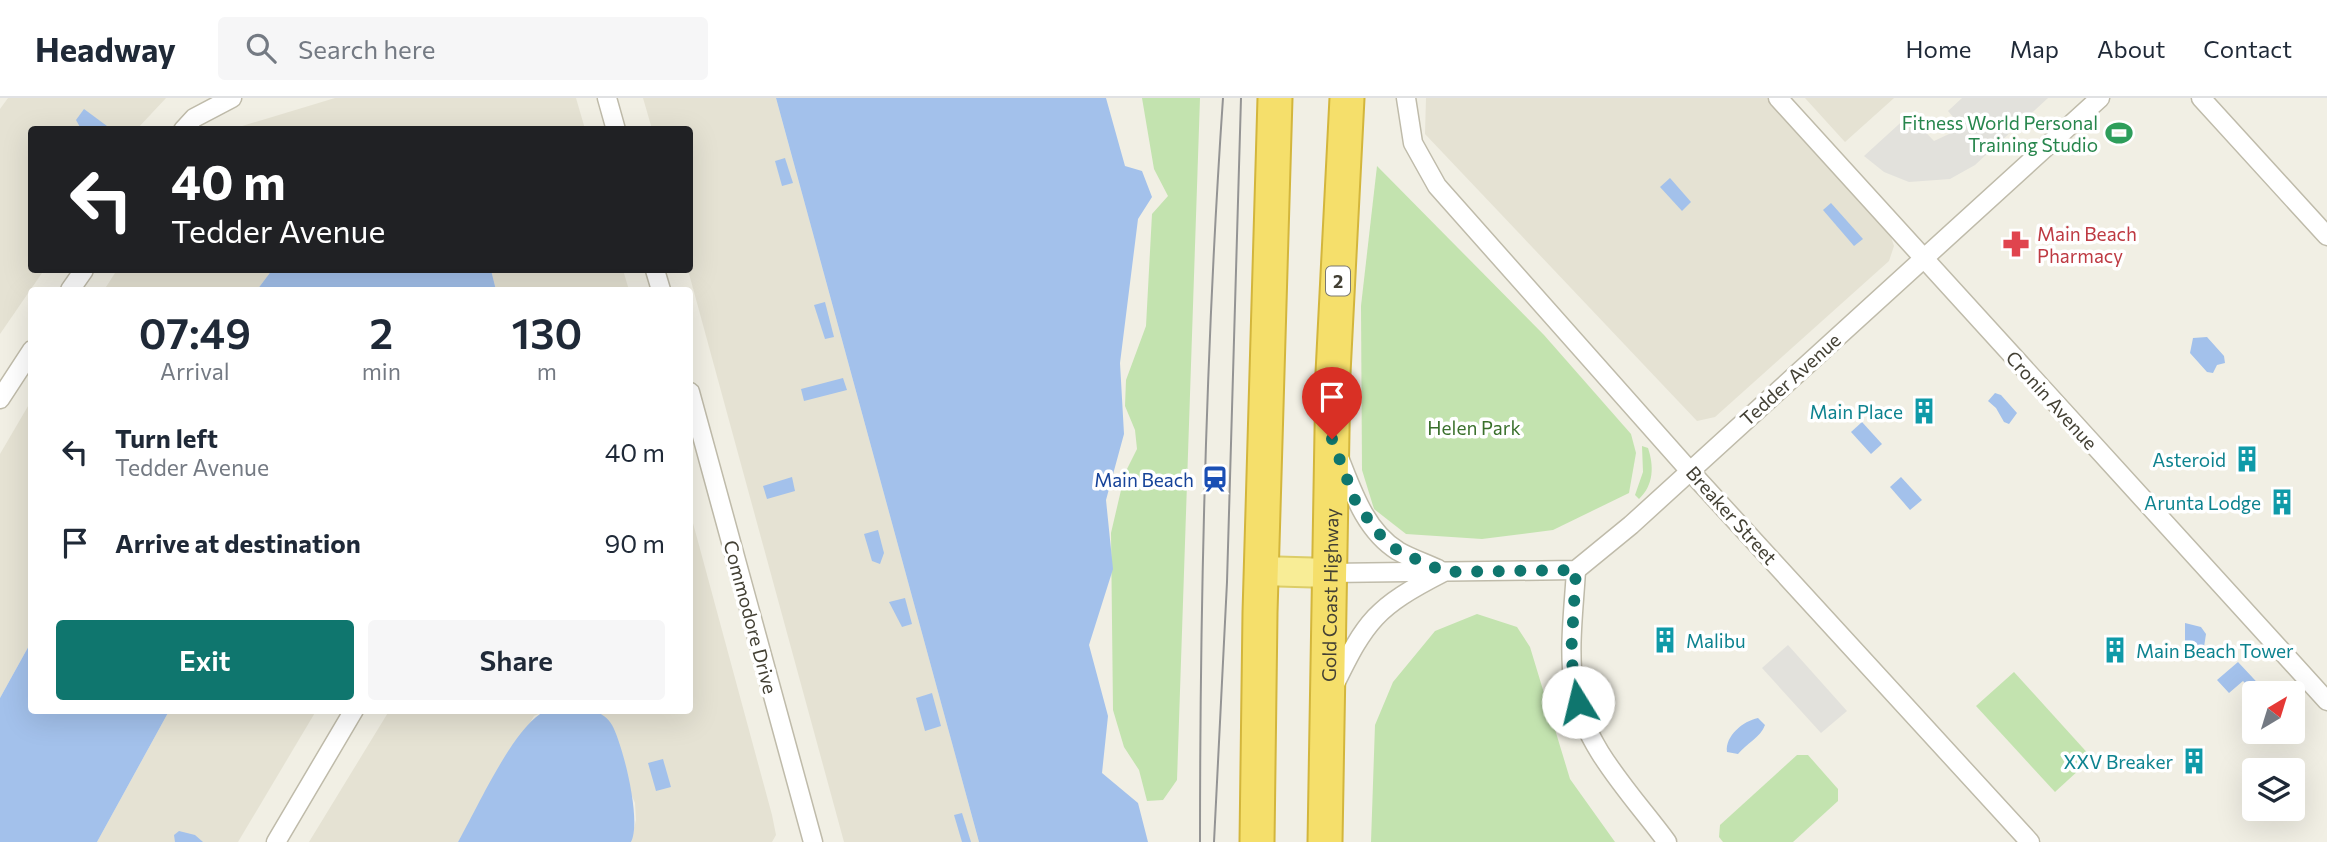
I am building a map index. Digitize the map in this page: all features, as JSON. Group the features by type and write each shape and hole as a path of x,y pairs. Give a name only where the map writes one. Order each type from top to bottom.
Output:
{"highway":[{"path":"1257,842 1261,571 1275,98"},
{"name":"Gold Coast Highway","path":"1325,842 1332,439 1347,98"}],"main road":[{"path":"1261,571 1329,573"}],"street":[{"path":"187,126 194,118 232,98"},
{"path":"607,98 615,126"},
{"name":"Breaker Street","path":"1406,98 1413,144 1437,186 1689,470 2030,842"},
{"name":"Cronin Avenue","path":"1778,98 2327,701"},
{"name":"Tedder Avenue","path":"1576,570 1631,525 2100,98"},
{"path":"2201,98 2327,236"},
{"path":"0,399 28,356"},
{"name":"Commodore Drive","path":"693,416 697,447 813,842"},
{"path":"1332,439 1355,500 1376,531 1398,551 1445,572"},
{"path":"1329,573 1576,570 1571,656 1578,702 1598,748 1667,842"},
{"path":"1327,700 1354,645 1376,613 1400,595 1445,572"},
{"path":"276,842 352,714"}],"shaded area":[{"path":"8,98 166,98 140,126 28,126 28,273 42,273 32,287 28,287 28,293 0,334 0,109"},
{"path":"335,98 576,98 584,126 242,126"},
{"path":"643,98 776,98 979,842 844,842 689,273 693,273 693,126 651,126"},
{"path":"1426,98 1770,98 1890,234 1894,246 1889,261 1715,417 1697,421 1425,134"},
{"path":"1805,98 1894,98 1845,142"},
{"path":"1962,98 2048,98 1975,165 1950,179 1909,182 1884,172 1864,156 1909,115 1934,141 1949,134 1960,125 1948,111"},
{"path":"115,273 270,273 259,287 106,287"},
{"path":"492,273 624,273 628,287 495,287"},
{"path":"28,406 28,647 0,698 0,454"},
{"path":"693,523 776,835 772,842 631,842 636,820 635,803 596,714 693,714"},
{"path":"1788,645 1847,711 1821,733 1762,668"},
{"path":"167,714 314,714 238,842 97,842"},
{"path":"387,714 538,714 534,716 458,842 309,842"}],"green space":[{"path":"1142,98 1200,98 1177,780 1163,800 1147,801 1139,770 1124,747 1113,710 1111,533 1125,473 1137,449 1135,430 1125,406 1126,380 1146,326 1152,214 1168,196 1154,169"},
{"name":"Helen Park","path":"1377,166 1544,335 1631,434 1636,453 1629,493 1553,530 1482,539 1406,534 1374,509 1362,470 1361,306"},
{"path":"1642,446 1648,448 1651,475 1648,488 1639,499 1635,495 1643,472"},
{"path":"1477,614 1517,627 1530,647 1570,779 1615,842 1371,842 1375,725 1393,682 1435,631"},
{"path":"2014,672 2092,758 2055,792 1976,706"},
{"path":"1797,755 1808,755 1838,789 1838,801 1793,842 1723,842 1719,837 1720,825"}],"water":[{"path":"776,98 1106,98 1125,166 1142,171 1152,197 1138,219 1120,363 1124,434 1106,500 1113,569 1089,645 1108,716 1102,773 1138,803 1148,842 979,842"},
{"path":"84,109 107,126 79,126 76,120"},
{"path":"785,158 793,183 782,186 775,161"},
{"path":"1670,178 1691,202 1682,211 1660,187"},
{"path":"1831,203 1863,239 1854,246 1823,210"},
{"path":"270,273 492,273 495,287 259,287"},
{"path":"825,302 834,337 825,339 814,305"},
{"path":"2207,337 2224,356 2225,363 2217,365 2213,373 2207,372 2190,353 2193,338"},
{"path":"843,378 847,390 804,401 801,389"},
{"path":"1995,393 2001,395 2017,413 2009,424 2004,422 1996,408 1988,401"},
{"path":"1862,422 1882,444 1871,454 1851,432"},
{"path":"792,477 795,491 767,499 763,486"},
{"path":"1901,477 1922,500 1910,510 1890,487"},
{"path":"878,530 884,553 880,564 872,561 864,534"},
{"path":"905,598 912,624 902,627 889,602"},
{"path":"2185,623 2201,627 2206,634 2204,647 2193,660 2185,657"},
{"path":"28,647 28,714 167,714 97,842 0,842 0,698"},
{"path":"2238,662 2256,681 2242,681 2229,693 2217,680"},
{"path":"932,693 941,726 925,731 916,698"},
{"path":"541,714 605,716 616,735 630,783 634,818 631,842 458,842 508,751"},
{"path":"1758,718 1765,725 1760,733 1738,754 1727,752 1729,740 1736,730"},
{"path":"663,759 671,787 656,791 648,763"},
{"path":"962,813 971,842 962,842 954,815"},
{"path":"179,831 195,835 203,842 175,842 174,835"}],"tram line":[{"path":"1200,842 1205,470 1223,98"},
{"path":"1214,842 1227,582 1241,98"}],"place":[{"name":"Fitness World Personal Training Studio","path":"2119,133"},
{"name":"Main Beach Pharmacy","path":"2016,244"},
{"name":"Main Place","path":"1924,411"},
{"name":"Asteroid","path":"2247,459"},
{"name":"Main Beach","path":"1215,479"},
{"name":"Arunta Lodge","path":"2282,502"},
{"name":"Malibu","path":"1665,640"},
{"name":"Main Beach Tower","path":"2115,650"},
{"name":"XXV Breaker","path":"2194,761"}],"route":[{"path":"1332,439 1355,500 1376,531 1398,551 1445,572 1576,570 1571,656 1574,690 1578,702"}]}
